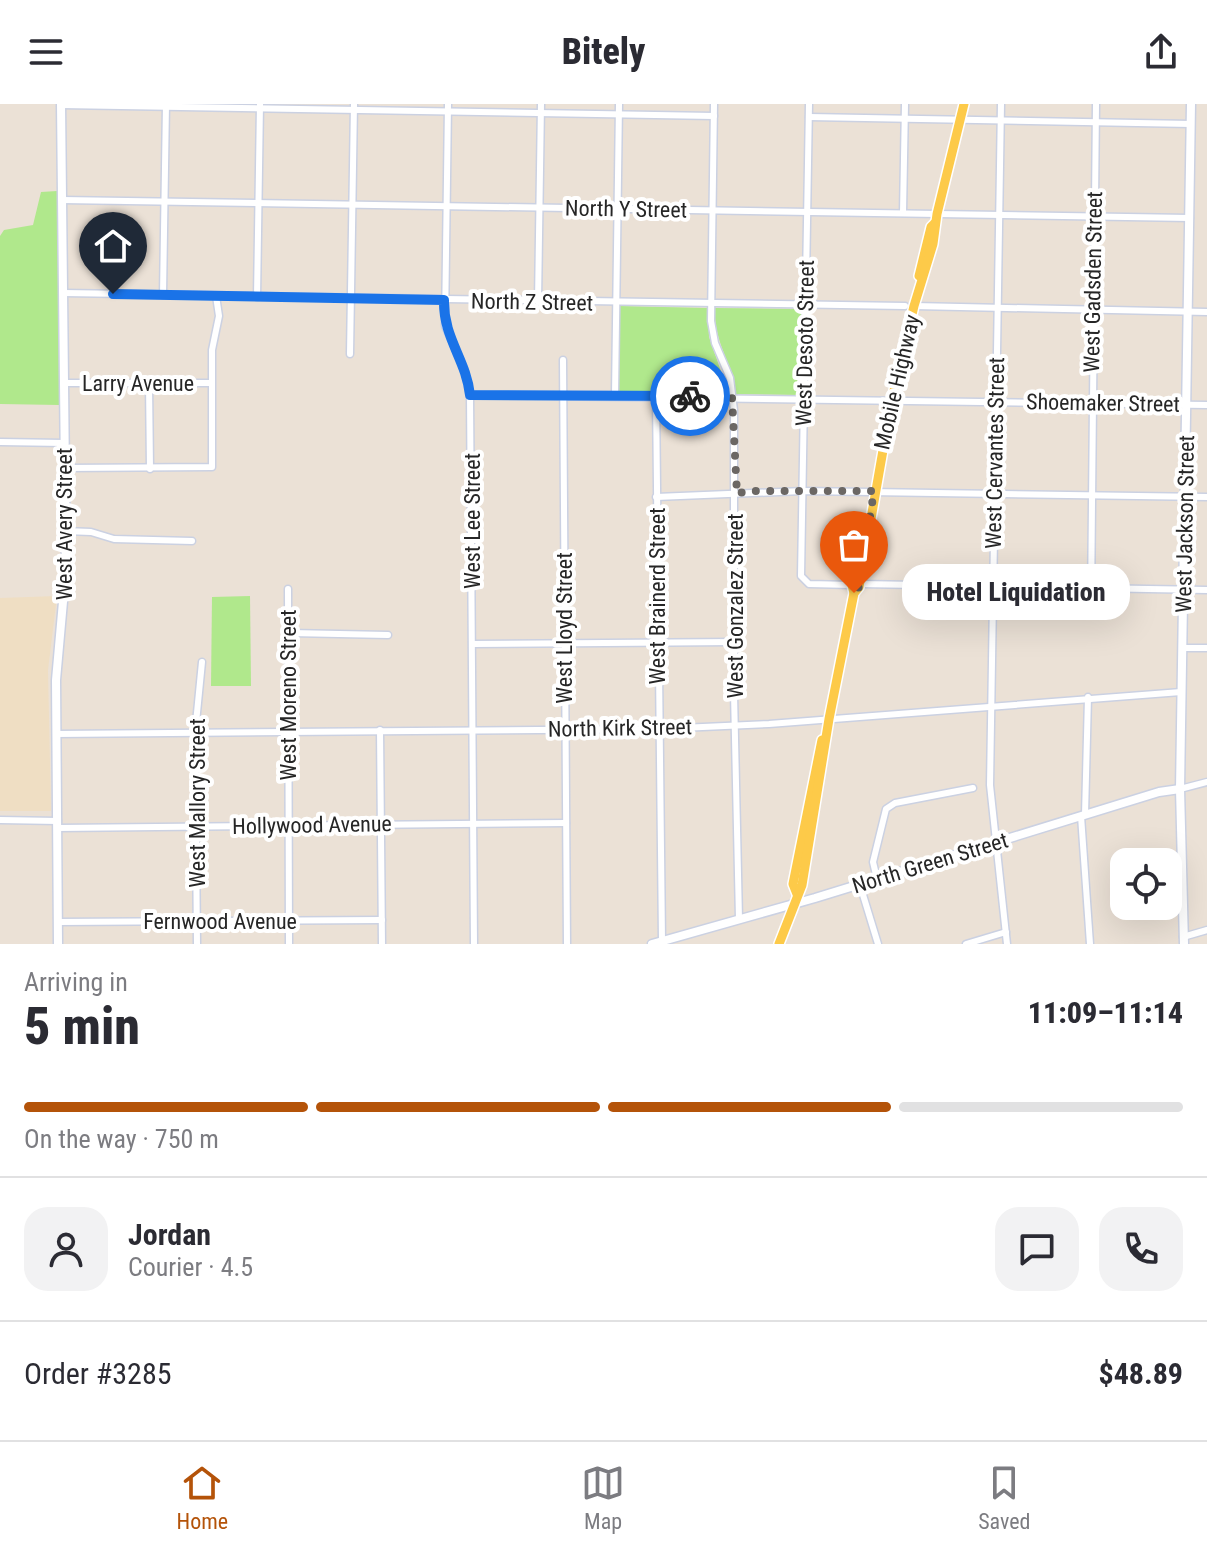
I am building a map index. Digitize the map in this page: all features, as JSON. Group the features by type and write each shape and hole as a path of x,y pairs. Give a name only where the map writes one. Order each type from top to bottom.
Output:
{"main road":[{"name":"Mobile Highway","path":"779,944 795,899 793,884 868,525 909,306 919,287 927,242 936,218 964,104"}],"street":[{"path":"538,302 541,104"},
{"path":"615,395 619,104"},
{"name":"West Gonzalez Street","path":"714,104 712,336 730,378 737,494 735,726 739,919"},
{"name":"West Desoto Street","path":"809,104 803,581 855,588"},
{"path":"903,213 905,104"},
{"name":"West Cervantes Street","path":"1001,104 990,795 1007,944"},
{"name":"West Gadsden Street","path":"1091,603 1088,588 1096,104"},
{"name":"West Jackson Street","path":"1183,941 1180,789 1191,104"},
{"path":"61,105 448,108 714,116"},
{"name":"West Avery Street","path":"58,944 56,680 65,592 61,105"},
{"path":"163,295 166,106"},
{"path":"257,297 260,106"},
{"path":"350,354 354,107"},
{"name":"West Lee Street","path":"448,108 446,332 464,368 470,395 474,944"},
{"path":"809,117 1191,124"},
{"name":"North Y Street","path":"62,200 903,213 936,218 999,215 1190,218"},
{"name":"North Z Street","path":"63,293 1207,312"},
{"path":"65,468 211,468 212,350 219,312 216,296"},
{"name":"West Lloyd Street","path":"563,360 567,944"},
{"name":"Larry Avenue","path":"64,383 211,383"},
{"path":"149,384 150,469"},
{"name":"Shoemaker Street","path":"470,395 1207,405"},
{"name":"West Brainerd Street","path":"656,396 657,942"},
{"path":"0,442 64,443"},
{"path":"656,497 803,491 1207,497"},
{"path":"65,531 91,532 114,539 192,541"},
{"path":"855,588 1207,590"},
{"name":"West Moreno Street","path":"288,589 289,944"},
{"path":"290,633 388,635"},
{"path":"473,644 735,642"},
{"path":"1183,648 1207,648"},
{"name":"West Mallory Street","path":"197,944 195,733 202,662"},
{"name":"North Kirk Street","path":"56,734 658,729 828,723 1088,697 1181,692"},
{"path":"1088,697 1083,816 1090,944"},
{"path":"380,730 382,944"},
{"name":"North Green Street","path":"657,942 739,919 795,899 860,885 1159,792 1207,782"},
{"path":"877,879 873,862 886,809 895,803 973,788"},
{"name":"Hollywood Avenue","path":"0,820 196,826 566,823"},
{"path":"860,885 878,944"},
{"name":"Fernwood Avenue","path":"58,922 382,920"},
{"path":"1183,941 1207,930"},
{"path":"966,944 1006,932"}],"shaded area":[{"path":"57,596 48,670 51,811 0,811 0,598"}],"green space":[{"path":"57,191 60,405 0,404 0,236 4,230 33,225 41,192"},
{"path":"619,306 708,308 709,337 729,394 618,392"},
{"path":"715,308 802,309 801,395 736,394 717,331"},
{"path":"250,596 251,686 211,686 212,597"}],"way so far":[{"path":"690,396 732,397 737,494 747,491 874,491 859,587 854,593"}],"place":[{"name":"Hotel Liquidation","path":"854,593"}],"route":[{"path":"113,294 444,300 446,332 464,368 470,395 690,396"}]}
